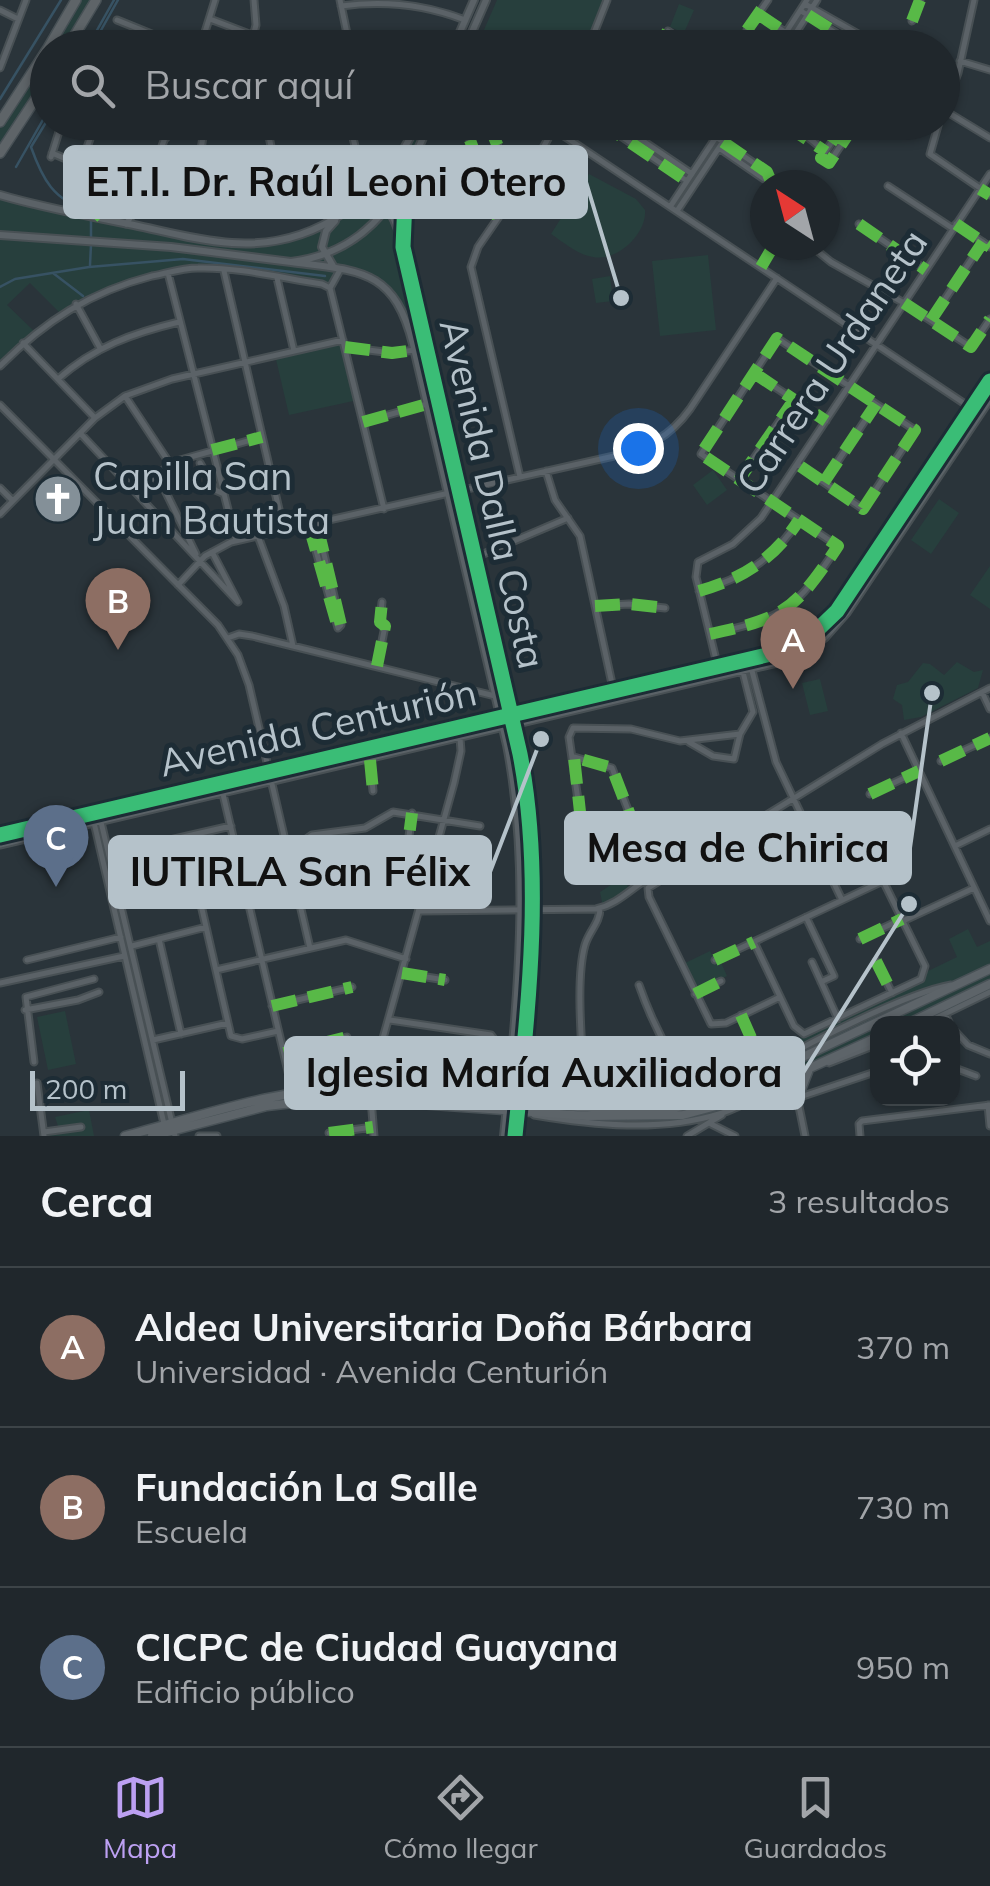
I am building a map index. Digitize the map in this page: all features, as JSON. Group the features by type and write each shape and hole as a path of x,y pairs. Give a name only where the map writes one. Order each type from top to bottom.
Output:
{"highway":[{"path":"58,30 76,0"},
{"path":"78,30 96,0"},
{"path":"0,122 30,76"},
{"path":"0,153 30,107"}],"main road":[{"path":"152,1136 293,1093 374,1088 585,1108 658,1110 703,1102 990,969"},
{"path":"924,1016 990,982"},
{"path":"125,1136 169,1131 284,1102 372,1099 614,1118 683,1115 721,1106 870,1044"},
{"path":"794,1076 798,1063 813,1052"},
{"path":"799,1096 814,1067"},
{"path":"765,1076 785,1070 794,1076"}],"street":[{"path":"0,68 26,0"},
{"path":"206,30 215,0"},
{"path":"254,0 254,30"},
{"path":"461,30 474,0"},
{"path":"473,30 486,0"},
{"path":"595,30 607,0"},
{"path":"747,30 768,0"},
{"path":"798,30 817,0"},
{"path":"912,20 919,0"},
{"path":"974,0 960,61 990,70"},
{"path":"346,30 340,3 412,2 465,20"},
{"path":"804,5 851,30"},
{"path":"804,5 808,16 831,30"},
{"path":"788,30 804,5"},
{"path":"0,10 18,19"},
{"path":"758,14 782,30"},
{"path":"210,19 241,30"},
{"path":"117,20 142,30"},
{"path":"960,121 990,138"},
{"path":"57,140 52,155 80,164"},
{"path":"89,140 71,198 92,208 103,219"},
{"path":"126,224 140,204 165,140"},
{"path":"202,140 194,200 261,187 280,190 296,203 316,204 363,182 354,140"},
{"path":"270,140 280,190"},
{"path":"0,196 200,239 242,244 294,236 353,208 395,164 408,140"},
{"path":"291,262 324,255 364,234 388,208 422,140"},
{"path":"470,140 498,218"},
{"path":"495,140 516,192"},
{"path":"520,478 471,267 478,248 547,140"},
{"path":"575,140 980,414"},
{"path":"627,140 687,181"},
{"path":"641,140 692,174"},
{"path":"808,140 826,152"},
{"path":"834,140 821,159 828,164 845,140"},
{"path":"933,140 929,152 990,196"},
{"path":"670,206 717,141"},
{"path":"717,141 719,148 751,170"},
{"path":"717,141 765,170"},
{"path":"677,211 719,148"},
{"name":"Avenida Dalla Costa","path":"411,166 404,200 403,248 511,716 528,808 529,992 514,1136"},
{"path":"276,168 362,171"},
{"name":"Carrera Urdaneta","path":"699,591 695,573 700,559 741,538 772,502 990,174"},
{"path":"359,186 368,195"},
{"path":"888,186 990,247"},
{"path":"353,208 374,202 388,208 395,218 403,248"},
{"path":"340,216 324,236 324,255 338,268 330,288 384,509"},
{"path":"860,224 926,270"},
{"name":"Avenida Dalla Costa","path":"0,235 170,247 338,268 374,278 404,310 501,719 518,815 516,1014 504,1136"},
{"path":"932,320 983,242"},
{"path":"761,268 766,260"},
{"path":"830,260 972,346 990,318"},
{"path":"0,366 76,304 112,288 168,273 196,268 224,270 330,288"},
{"path":"224,270 284,531"},
{"path":"168,273 236,541"},
{"path":"278,278 294,351"},
{"path":"178,585 200,561 236,541 638,450 670,433 690,409 777,278"},
{"path":"76,304 100,348"},
{"path":"58,380 100,348 136,332 179,322"},
{"path":"710,634 783,613 803,596 838,546 700,454 777,338 915,430 863,509 797,464"},
{"path":"0,514 96,418 126,396 155,383 344,343 392,353 415,350"},
{"path":"23,344 96,418"},
{"path":"754,373 826,421"},
{"name":"Avenida Centurión","path":"0,835 718,668 794,646 829,619 990,380"},
{"path":"126,396 170,464"},
{"path":"738,480 794,400"},
{"name":"Avenida Centurión","path":"0,845 84,826 99,828 113,820 796,657 840,622 990,400"},
{"path":"363,422 428,404"},
{"path":"824,482 876,404"},
{"path":"0,405 228,638 245,670 310,948"},
{"path":"80,432 238,602 212,552"},
{"path":"136,492 170,464 262,437"},
{"path":"200,463 214,490 224,494"},
{"path":"546,471 555,500 582,544 614,692"},
{"path":"157,473 200,561"},
{"path":"0,488 13,501"},
{"path":"474,558 569,518"},
{"path":"718,668 699,591 726,583 756,567 779,547 798,520"},
{"path":"313,525 337,602 341,626 338,628 313,525"},
{"path":"258,536 280,593 293,646"},
{"path":"377,666 385,626 380,622 382,602"},
{"path":"595,606 665,608"},
{"path":"228,638 244,634 495,696"},
{"path":"750,660 773,752 842,900"},
{"path":"581,822 570,731 577,727 631,729 687,741 710,755 732,760 740,734 753,712 743,672"},
{"path":"780,996 741,1016 712,1025 647,889 901,733 990,688"},
{"path":"982,692 990,709"},
{"path":"901,733 990,921"},
{"path":"687,741 740,734"},
{"path":"374,1088 460,759 460,738"},
{"path":"942,761 990,738"},
{"path":"574,757 612,768 633,823"},
{"path":"370,760 373,791"},
{"path":"870,794 919,771"},
{"path":"223,794 293,1093"},
{"path":"287,853 316,834 365,828 392,812 480,826"},
{"path":"96,813 130,946 148,1041"},
{"path":"405,867 412,813"},
{"path":"674,825 690,860"},
{"path":"84,826 99,828"},
{"path":"109,854 230,826"},
{"path":"99,828 109,854 125,956 169,1131"},
{"path":"954,846 990,830"},
{"path":"754,942 799,1032 806,1033 838,1019 924,974 922,961 868,848"},
{"path":"116,901 289,862"},
{"path":"419,912 600,908 621,899 652,874 675,870"},
{"path":"715,960 883,881"},
{"path":"196,883 233,1038 278,1031"},
{"path":"860,938 974,888"},
{"path":"298,898 360,893"},
{"path":"585,1108 585,945 598,922 600,908"},
{"path":"806,917 834,976 821,982"},
{"path":"130,946 206,927"},
{"path":"27,960 121,937"},
{"path":"159,939 181,1034"},
{"path":"216,970 346,940 406,959"},
{"path":"0,983 125,956"},
{"path":"876,961 892,993"},
{"path":"812,962 838,1019"},
{"path":"55,971 58,987"},
{"path":"402,974 445,980"},
{"path":"34,1062 26,997 94,978"},
{"path":"695,994 722,980"},
{"path":"748,1084 775,1063 846,1028 932,989 959,984"},
{"path":"640,985 654,1026 703,1102"},
{"path":"272,1006 352,987"},
{"path":"25,1010 100,992"},
{"path":"940,1016 990,992"},
{"path":"741,1016 752,1040"},
{"path":"389,1020 491,1035 494,1038 488,1068"},
{"path":"148,1041 228,1023"},
{"path":"960,1036 968,1045 990,1054"},
{"path":"284,1053 347,1037"},
{"path":"960,1070 976,1076"},
{"path":"799,1096 870,1074"},
{"path":"517,1113 588,1123 680,1122 728,1110 794,1076 805,1136"},
{"path":"37,1083 44,1134 80,1127"},
{"path":"780,1086 788,1086 799,1096"},
{"path":"372,1099 374,1136"},
{"path":"860,1136 859,1123 989,1105 990,1126"},
{"path":"688,1135 728,1110"},
{"path":"694,1120 710,1123 735,1136"},
{"path":"680,1122 688,1135"},
{"path":"329,1133 373,1126"},
{"path":"688,1135 722,1128"},
{"path":"199,1136 218,1136"}],"green space":[{"path":"78,0 90,0 71,30 60,30"},
{"path":"497,0 607,0 595,30 484,30"},
{"path":"679,4 694,10 685,30 670,27"},
{"path":"30,76 30,99 0,149 0,124"},
{"path":"407,140 422,140 411,166 403,247 511,716 794,646 829,619 990,381 990,400 832,632 796,657 513,726 522,772 530,866 529,960 518,1101 640,1111 703,1102 686,1080 719,1064 724,1075 918,981 926,972 957,957 949,939 968,929 977,947 990,941 990,980 980,986 990,984 990,992 939,1016 870,1016 870,1046 818,1065 729,1111 677,1122 606,1124 518,1113 515,1136 504,1136 506,1112 390,1100 299,1101 174,1130 175,1136 125,1136 164,1126 95,824 0,845 0,835 92,814 95,823 101,821 99,812 500,719 406,315 379,282 341,269 330,288 197,268 123,284 61,314 30,283 7,305 35,332 0,366 0,195 200,239 242,243 311,231 373,190","holes":["503,728 519,842 515,1029 507,1100 359,1088 263,1099 172,1123 102,822"]},
{"path":"589,174 636,199 645,210 636,237 612,255 582,254 551,234"},
{"path":"708,255 716,330 660,336 652,261"},
{"path":"610,276 613,301 596,303 592,279"},
{"path":"343,340 358,400 289,415 275,355"},
{"path":"713,470 727,490 707,505 693,485"},
{"path":"939,499 959,513 931,554 911,540"},
{"path":"990,566 990,609 970,595"},
{"path":"957,662 974,672 983,670 978,688 921,717 904,720 902,705 893,699 897,685 908,682 923,663 944,675"},
{"path":"820,679 828,711 810,715 802,683"},
{"path":"620,879 631,889 603,907 600,892"},
{"path":"710,951 715,960 719,958 727,976 694,992 681,965"},
{"path":"65,1011 76,1064 48,1070 37,1017"},
{"path":"89,1110 94,1136 44,1136 43,1129 58,1126 55,1117"}],"waterway":[{"path":"43,30 61,0"},
{"path":"97,30 114,0"},
{"path":"101,30 118,0"},
{"path":"0,99 30,50"},
{"path":"16,167 31,140"},
{"path":"35,140 31,147 51,187 66,201 91,213"},
{"path":"91,221 91,237"},
{"path":"90,265 91,245"},
{"path":"0,287 15,279 89,267 183,259 325,276"},
{"path":"53,273 83,296"}],"marked path":[{"path":"747,30 768,0"},
{"path":"912,21 920,0"},
{"path":"758,14 782,30"},
{"path":"808,15 832,30"},
{"path":"470,140 498,218"},
{"path":"495,140 516,191"},
{"path":"627,140 687,181"},
{"path":"808,140 826,152"},
{"path":"833,140 821,158 829,163 844,140"},
{"path":"723,142 764,170"},
{"path":"77,174 71,199 92,208 103,219"},
{"path":"980,189 990,195"},
{"path":"859,224 926,270"},
{"path":"956,224 990,247"},
{"path":"931,320 983,242"},
{"path":"761,267 765,260"},
{"path":"904,303 971,347 990,319"},
{"path":"710,634 756,622 786,608 838,546 701,454 777,338 915,430 863,509 797,464"},
{"path":"345,347 392,353 415,350"},
{"path":"754,373 826,421"},
{"path":"739,480 794,400"},
{"path":"363,422 427,404"},
{"path":"824,482 876,404"},
{"path":"212,450 262,437"},
{"path":"699,591 756,566 779,546 799,520"},
{"path":"309,526 338,628 341,625 317,525"},
{"path":"377,666 385,626 380,622 382,602"},
{"path":"595,606 665,608"},
{"path":"941,761 990,738"},
{"path":"581,821 574,757 612,768 633,823"},
{"path":"370,760 373,791"},
{"path":"870,794 919,771"},
{"path":"405,867 412,813"},
{"path":"673,825 691,860"},
{"path":"867,848 883,881"},
{"path":"860,939 902,919"},
{"path":"715,960 754,942"},
{"path":"876,961 892,993"},
{"path":"402,973 445,980"},
{"path":"695,994 721,981"},
{"path":"272,1006 352,987"},
{"path":"741,1015 752,1040"},
{"path":"284,1053 347,1037"},
{"path":"487,1068 494,1039"},
{"path":"329,1133 373,1127"}],"cycle path":[{"path":"411,166 403,247 520,754 527,801 531,945 515,1136"},
{"path":"0,835 784,651 812,635 837,611 990,381"}],"place":[{"name":"E.T.I. Dr. Raúl Leoni Otero","path":"621,298"},
{"name":"Capilla San Juan Bautista","path":"58,499"},
{"name":"Fundación La Salle","path":"118,650"},
{"name":"Aldea Universitaria Doña Bárbara","path":"793,689"},
{"name":"Mesa de Chirica","path":"932,693"},
{"name":"IUTIRLA San Félix","path":"541,739"},
{"name":"CICPC de Ciudad Guayana","path":"56,887"},
{"name":"Iglesia María Auxiliadora","path":"909,904"}]}
